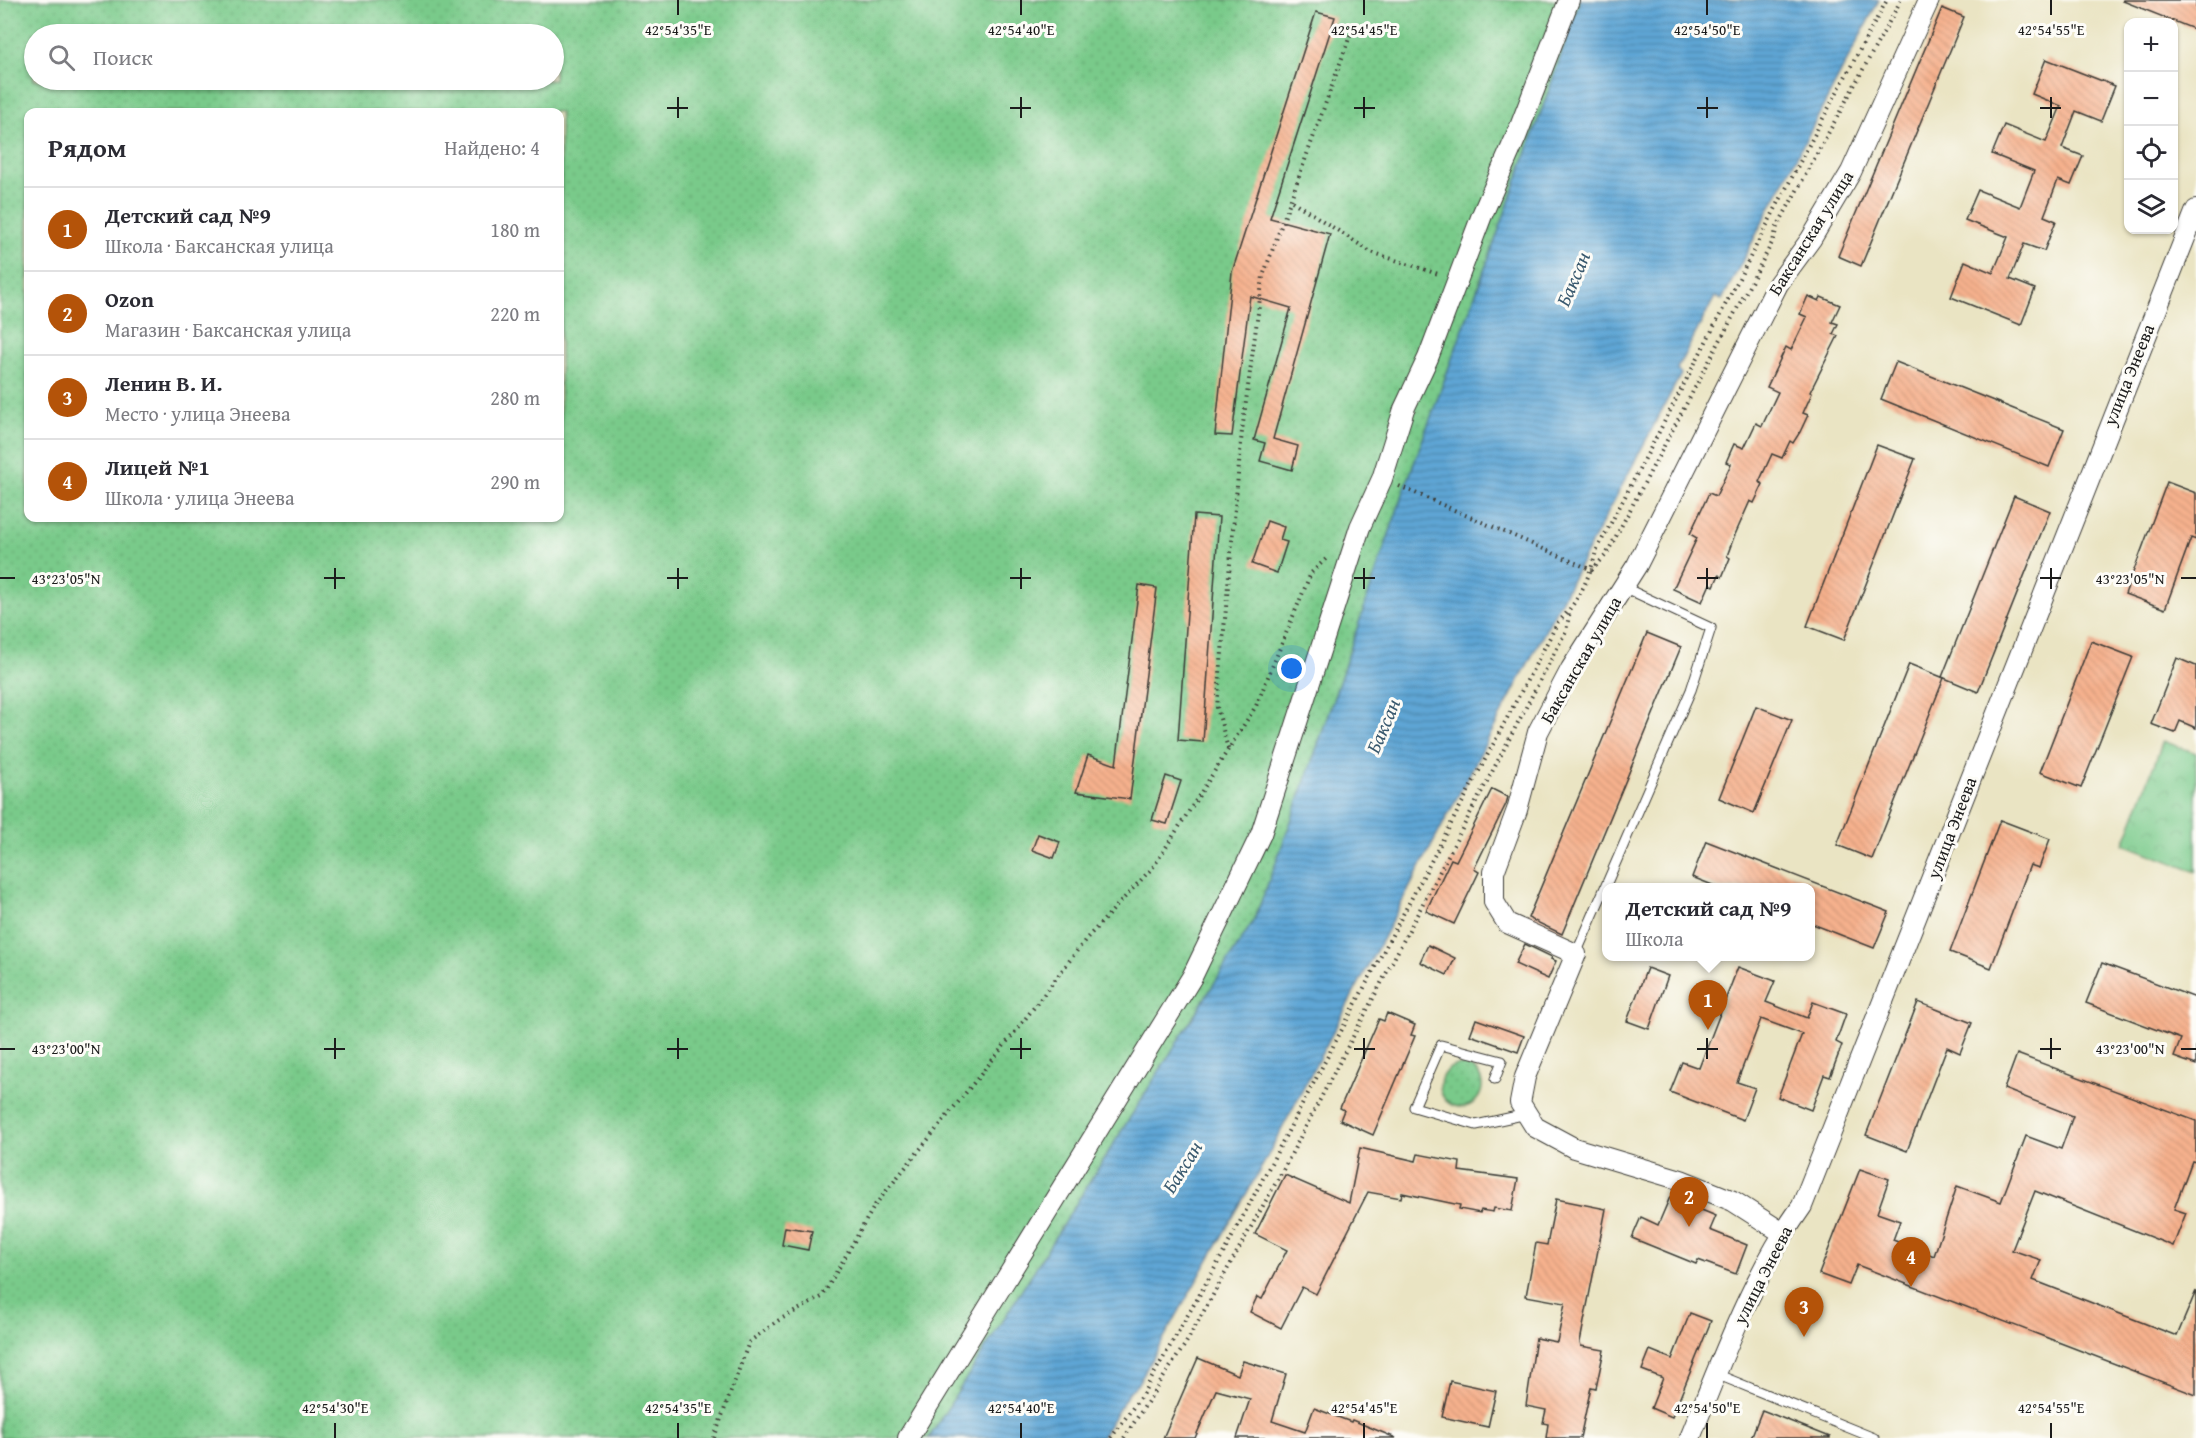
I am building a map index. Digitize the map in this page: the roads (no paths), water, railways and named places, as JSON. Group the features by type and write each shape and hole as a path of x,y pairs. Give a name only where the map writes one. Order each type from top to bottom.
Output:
{"street":[{"path":"908,1438 1192,977 1261,834 1360,527 1382,479 1404,409 1428,358 1482,214 1516,137 1569,0"},
{"name":"Баксанская улица","path":"1576,954 1507,923 1494,902 1494,872 1517,810 1538,732 1571,669 1638,565 1778,284 1811,239 1851,172 1929,0"},
{"name":"улица Энеева","path":"1690,1438 1748,1300 1783,1233 1802,1206 2196,210"},
{"path":"1576,954 1525,1077 1520,1103 1535,1127 1574,1148 1681,1180 1733,1201 1783,1233"}],"lane":[{"path":"1607,883 1691,690 1711,627 1623,587"},
{"path":"1576,954 1602,894"},
{"path":"1495,1079 1502,1061 1441,1045 1414,1107 1476,1125 1527,1114"},
{"path":"1716,1374 1874,1438"}],"water":[{"name":"Баксан","path":"1580,0 1879,0 1722,300 1715,297 1677,369 1681,374 1264,1163 1137,1385 1130,1391 1101,1438 929,1438 1254,920 1312,761 1403,494"}],"place":[{"name":"Детский сад №9","path":"1708,1030"},
{"name":"Ozon","path":"1689,1227"},
{"name":"Лицей №1","path":"1911,1287"},
{"name":"Ленин В. И.","path":"1804,1337"}]}
